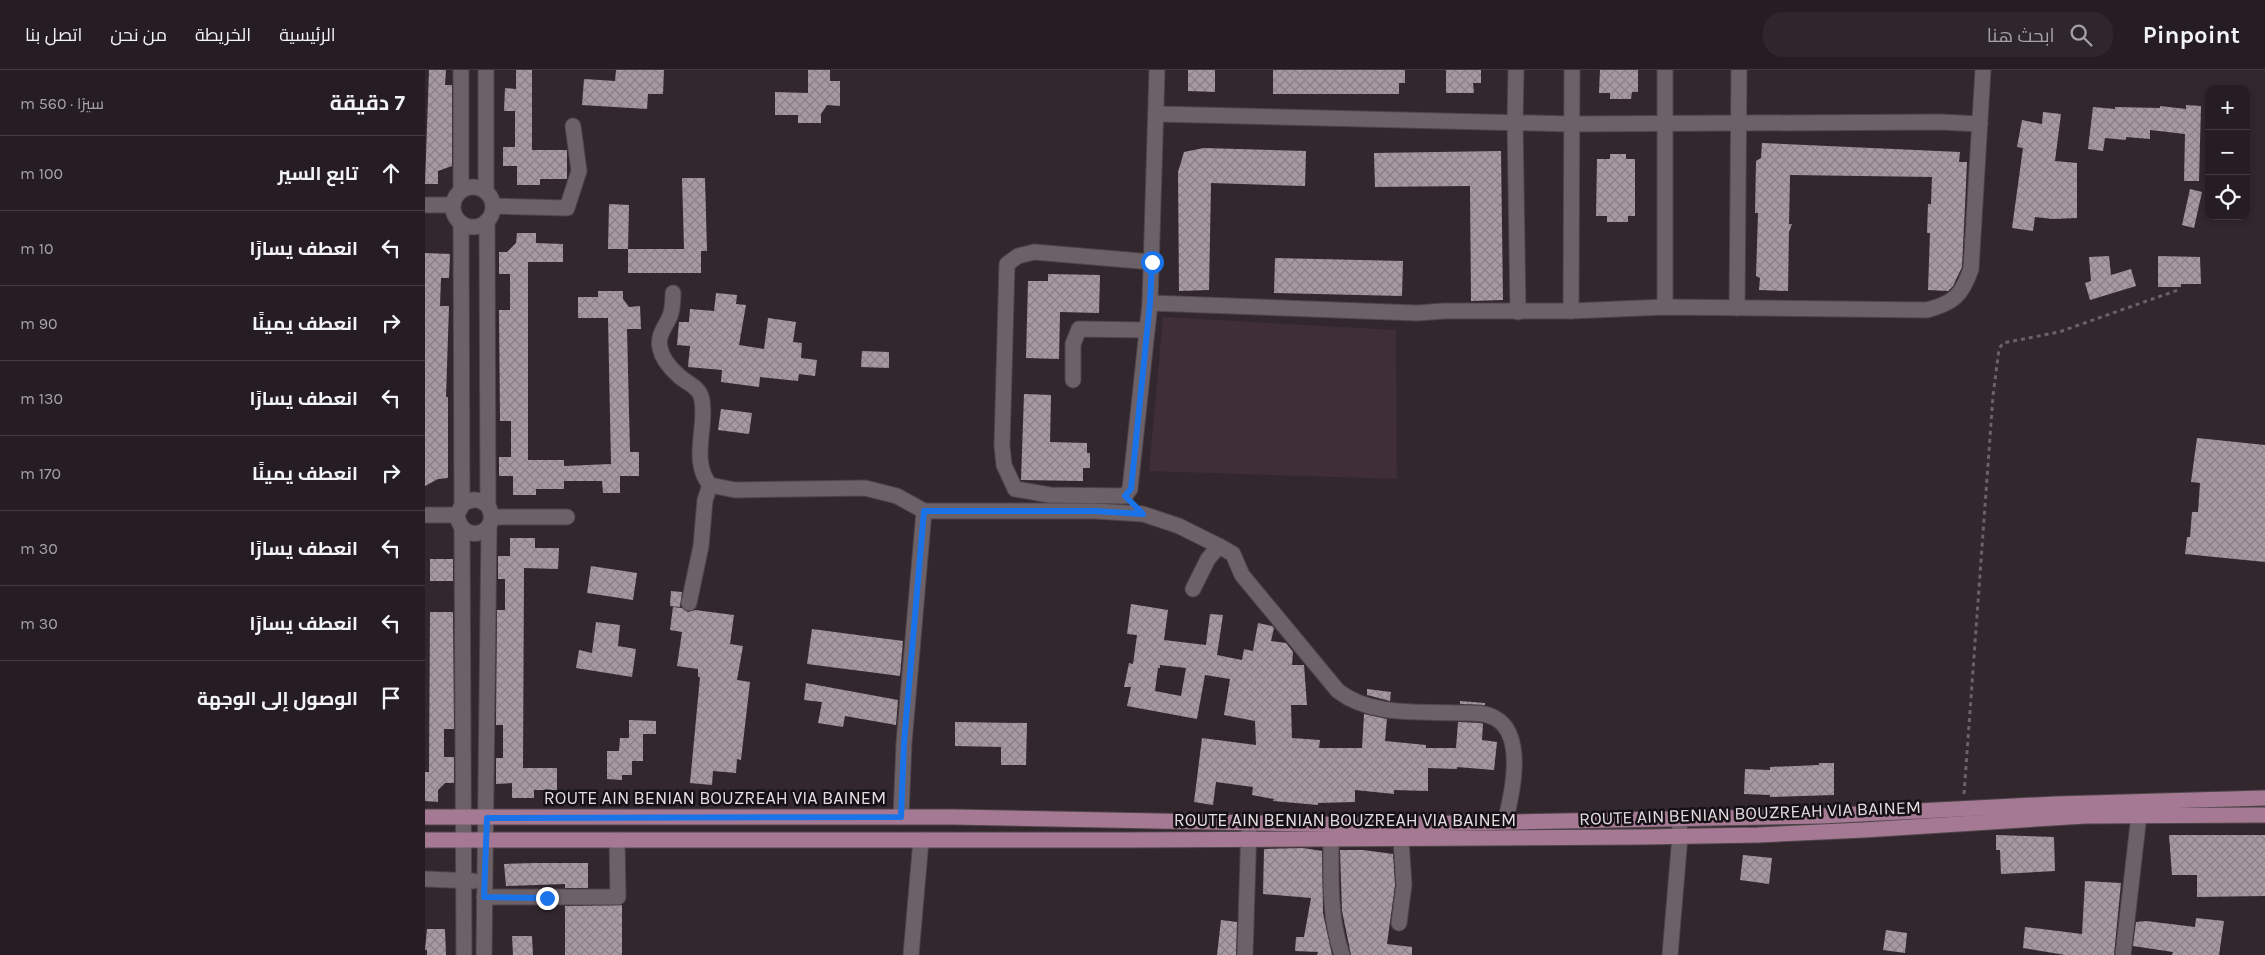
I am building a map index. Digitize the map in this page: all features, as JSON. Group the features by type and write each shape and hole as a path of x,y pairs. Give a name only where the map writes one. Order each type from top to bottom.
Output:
{"main road":[{"name":"ROUTE AIN BENIAN BOUZREAH VIA BAINEM","path":"425,817 901,817 1249,824 1364,824 1821,816 2056,804 2265,798"},
{"name":"ROUTE AIN BENIAN BOUZREAH VIA BAINEM","path":"425,840 1401,839 1680,836 1854,831 2015,820 2139,815 2265,816"}],"street":[{"path":"461,70 461,191"},
{"path":"484,955 490,516 487,221 490,217 490,199 486,70"},
{"path":"1125,496 1131,489 1150,303 1157,70"},
{"path":"1516,70 1518,312"},
{"path":"1571,311 1572,70"},
{"path":"1665,70 1665,308"},
{"path":"1737,308 1739,70"},
{"path":"1150,303 1417,313 1444,310 1518,312 1665,308 1927,310 1944,306 1958,296 1966,284 1971,269 1983,70"},
{"path":"1156,114 1515,121 1571,124 1940,122 1980,124"},
{"path":"463,955 461,223 455,215 453,205 455,197 461,191 477,187 490,199 567,208 579,171 573,126"},
{"path":"425,205 453,205"},
{"path":"461,223 477,226 487,221"},
{"path":"1143,514 1125,496 1050,495 1015,489 1004,465 1002,446 1007,264 1018,256 1034,252 1152,262"},
{"path":"673,293 673,306 659,338 660,348 665,359 679,376 701,394 703,418 700,466 710,485 705,500 701,546 689,603"},
{"path":"1073,380 1073,344 1079,329 1147,330"},
{"path":"710,485 735,490 865,488 897,496 924,511 1095,511 1143,514 1179,526 1233,554 1242,575 1338,691 1347,698 1371,707 1389,710 1479,714 1491,716 1500,722 1508,733 1514,753 1515,766 1512,794 1505,822"},
{"path":"461,516 473,499 479,500 490,516"},
{"path":"901,817 904,743 924,511"},
{"path":"425,515 461,516"},
{"path":"461,516 473,534 484,531 490,516"},
{"path":"490,516 567,517"},
{"path":"1193,589 1209,559 1219,546"},
{"path":"2123,955 2139,815"},
{"path":"1670,955 1680,836 1679,819"},
{"path":"1245,955 1249,824"},
{"path":"1331,839 1331,910 1336,938 1342,955"},
{"path":"1399,923 1404,885 1401,839"},
{"path":"484,897 618,897 617,840"},
{"path":"911,955 921,840"},
{"path":"425,879 484,882"}],"path":[{"path":"1962,809 1993,396 1999,349 2006,341 2059,332 2178,290"}],"shaded area":[{"path":"1163,317 1396,330 1397,479 1149,471"}],"building":[{"path":"429,70 446,70 445,85 452,85 452,166 438,171 438,184 425,184"},
{"path":"516,70 532,70 532,150 567,150 567,179 540,179 540,185 517,185 517,166 503,166 503,147 515,147 515,111 504,111 505,88 516,89"},
{"path":"616,70 664,70 663,94 648,94 647,109 582,105 584,79 615,81"},
{"path":"808,70 830,70 830,81 840,81 840,106 827,105 821,114 821,123 798,123 798,115 775,115 775,92 808,93"},
{"path":"1188,70 1215,70 1215,92 1188,91"},
{"path":"1273,70 1405,70 1405,83 1399,83 1399,94 1273,94"},
{"path":"1446,70 1481,70 1481,83 1473,83 1474,93 1446,93"},
{"path":"1600,70 1638,70 1638,92 1632,92 1631,99 1610,99 1610,93 1599,93"},
{"path":"2186,105 2201,106 2199,181 2184,181 2185,134 2150,130 2150,139 2126,137 2126,140 2105,138 2103,151 2088,149 2093,107 2115,109 2115,107 2160,108 2160,106 2186,109"},
{"path":"2043,112 2061,114 2055,161 2077,163 2077,218 2053,219 2035,217 2033,231 2012,228 2023,148 2017,147 2022,120 2042,124"},
{"path":"1762,143 1960,152 1959,162 1967,162 1962,267 1953,286 1948,291 1928,290 1930,233 1927,233 1928,204 1931,204 1932,177 1790,175 1789,224 1792,224 1789,232 1788,291 1759,290 1760,278 1756,276 1758,213 1755,213 1756,161 1761,158"},
{"path":"1204,148 1306,151 1305,186 1211,183 1209,290 1179,291 1178,172 1184,152"},
{"path":"1501,151 1503,300 1471,301 1470,186 1375,187 1374,153"},
{"path":"1610,154 1626,154 1626,159 1635,159 1635,216 1628,216 1628,222 1607,222 1607,216 1596,216 1597,159 1610,159"},
{"path":"682,178 705,178 707,251 701,251 701,273 628,273 628,249 684,249"},
{"path":"2190,189 2202,192 2194,228 2182,225"},
{"path":"609,204 629,205 628,249 608,249"},
{"path":"517,233 536,233 536,243 563,244 563,262 528,262 528,460 564,460 564,466 611,464 608,318 578,318 578,297 598,297 598,291 623,291 623,299 629,307 640,306 641,329 627,329 630,452 639,452 639,476 620,476 620,493 603,493 602,481 564,481 564,489 536,489 536,495 513,495 513,476 499,476 499,457 511,457 511,421 500,421 499,310 510,310 510,274 499,274 499,252 507,252 516,243"},
{"path":"425,253 450,254 449,278 441,278 440,306 449,306 446,397 448,397 448,478 438,479 425,486"},
{"path":"2109,256 2111,275 2131,269 2136,286 2090,300 2085,283 2091,281 2089,257"},
{"path":"2158,256 2200,257 2201,284 2181,284 2181,287 2158,287"},
{"path":"1275,258 1403,261 1402,296 1274,293"},
{"path":"1048,274 1100,275 1099,313 1060,312 1059,359 1026,358 1028,281 1048,281"},
{"path":"716,293 737,295 736,304 746,305 739,345 764,349 768,318 796,322 793,342 802,343 801,358 817,360 815,376 799,374 798,381 760,377 759,387 721,382 722,370 688,367 690,346 677,345 679,322 689,322 690,309 714,311"},
{"path":"862,351 889,352 889,368 861,367"},
{"path":"1024,394 1051,395 1050,442 1087,443 1087,453 1090,453 1090,468 1083,468 1083,481 1021,480"},
{"path":"721,409 752,413 749,434 718,430"},
{"path":"2197,438 2265,445 2265,562 2185,554 2187,537 2190,537 2192,512 2198,512 2200,483 2191,482"},
{"path":"510,538 535,538 535,548 559,548 558,569 524,568 523,768 557,768 557,790 534,790 534,798 512,798 512,783 496,784 496,758 503,758 503,725 496,725 497,610 505,610 505,579 498,579 498,556 510,556"},
{"path":"430,559 453,559 453,581 430,581"},
{"path":"591,566 637,573 633,600 587,593"},
{"path":"671,591 682,592 680,607 670,606"},
{"path":"1131,604 1168,610 1164,640 1206,645 1210,614 1223,615 1217,655 1242,660 1244,649 1253,651 1258,623 1272,626 1274,628 1271,641 1286,643 1293,652 1292,665 1304,665 1307,705 1291,705 1292,738 1320,740 1319,748 1362,748 1364,714 1387,719 1385,741 1426,745 1426,748 1456,748 1458,722 1481,723 1483,724 1482,740 1497,742 1494,770 1457,767 1457,769 1428,768 1428,791 1394,790 1394,794 1355,790 1355,802 1318,803 1318,805 1273,801 1274,799 1252,795 1253,787 1216,782 1213,805 1194,802 1202,738 1256,745 1255,721 1224,715 1230,679 1205,675 1197,719 1127,706 1131,687 1124,687 1129,663 1133,664 1137,635 1127,634","holes":["1160,665 1186,668 1181,696 1155,691"]},
{"path":"673,607 682,608 688,612 695,610 734,615 730,644 743,646 737,680 750,682 741,760 737,759 736,773 713,771 712,785 690,783 700,677 698,677 698,669 677,666 682,632 670,630"},
{"path":"430,612 453,612 454,729 444,729 444,757 454,757 454,783 445,783 438,790 438,802 425,801 425,772 429,772"},
{"path":"596,622 620,625 618,646 636,649 632,677 576,668 579,650 592,653"},
{"path":"812,629 903,641 900,676 807,664"},
{"path":"806,683 898,700 896,725 845,716 843,727 818,723 822,702 804,700"},
{"path":"1367,689 1391,692 1390,701 1367,695"},
{"path":"1460,701 1485,703 1485,705 1460,704"},
{"path":"629,720 656,721 656,734 643,734 643,761 632,761 632,775 622,775 622,780 607,779 607,751 619,751 620,738 629,738"},
{"path":"955,722 1027,723 1026,765 1001,765 1001,747 955,746"},
{"path":"1819,763 1834,763 1834,795 1770,797 1770,795 1744,794 1745,769 1770,770 1770,767 1819,765"},
{"path":"1996,835 2054,837 2055,871 2001,874 2000,850 1996,850"},
{"path":"2169,835 2265,835 2265,896 2197,897 2197,875 2172,875"},
{"path":"1303,848 1322,851 1323,913 1332,955 1317,955 1318,952 1295,951 1296,937 1304,937 1311,898 1263,894 1264,849"},
{"path":"1340,850 1363,850 1393,854 1395,885 1387,944 1412,947 1412,955 1351,955 1342,911"},
{"path":"1743,855 1772,858 1769,884 1740,880"},
{"path":"588,863 588,888 565,888 565,884 506,886 504,864"},
{"path":"2085,881 2121,883 2114,955 2065,955 2023,948 2025,927 2082,934"},
{"path":"622,905 622,955 565,955 565,906"},
{"path":"2196,918 2224,921 2219,955 2172,955 2173,952 2133,946 2136,922 2146,921 2195,927"},
{"path":"1221,920 1237,922 1236,955 1217,955"},
{"path":"427,929 445,929 446,955 427,955 427,950 425,950"},
{"path":"1886,930 1907,933 1905,953 1883,950"},
{"path":"512,936 532,936 533,955 513,955"}],"route":[{"path":"547,898 484,897 487,818 647,816 901,817 904,743 920,577 924,511 1095,511 1143,514 1125,496 1131,489 1150,303 1152,262"}]}
